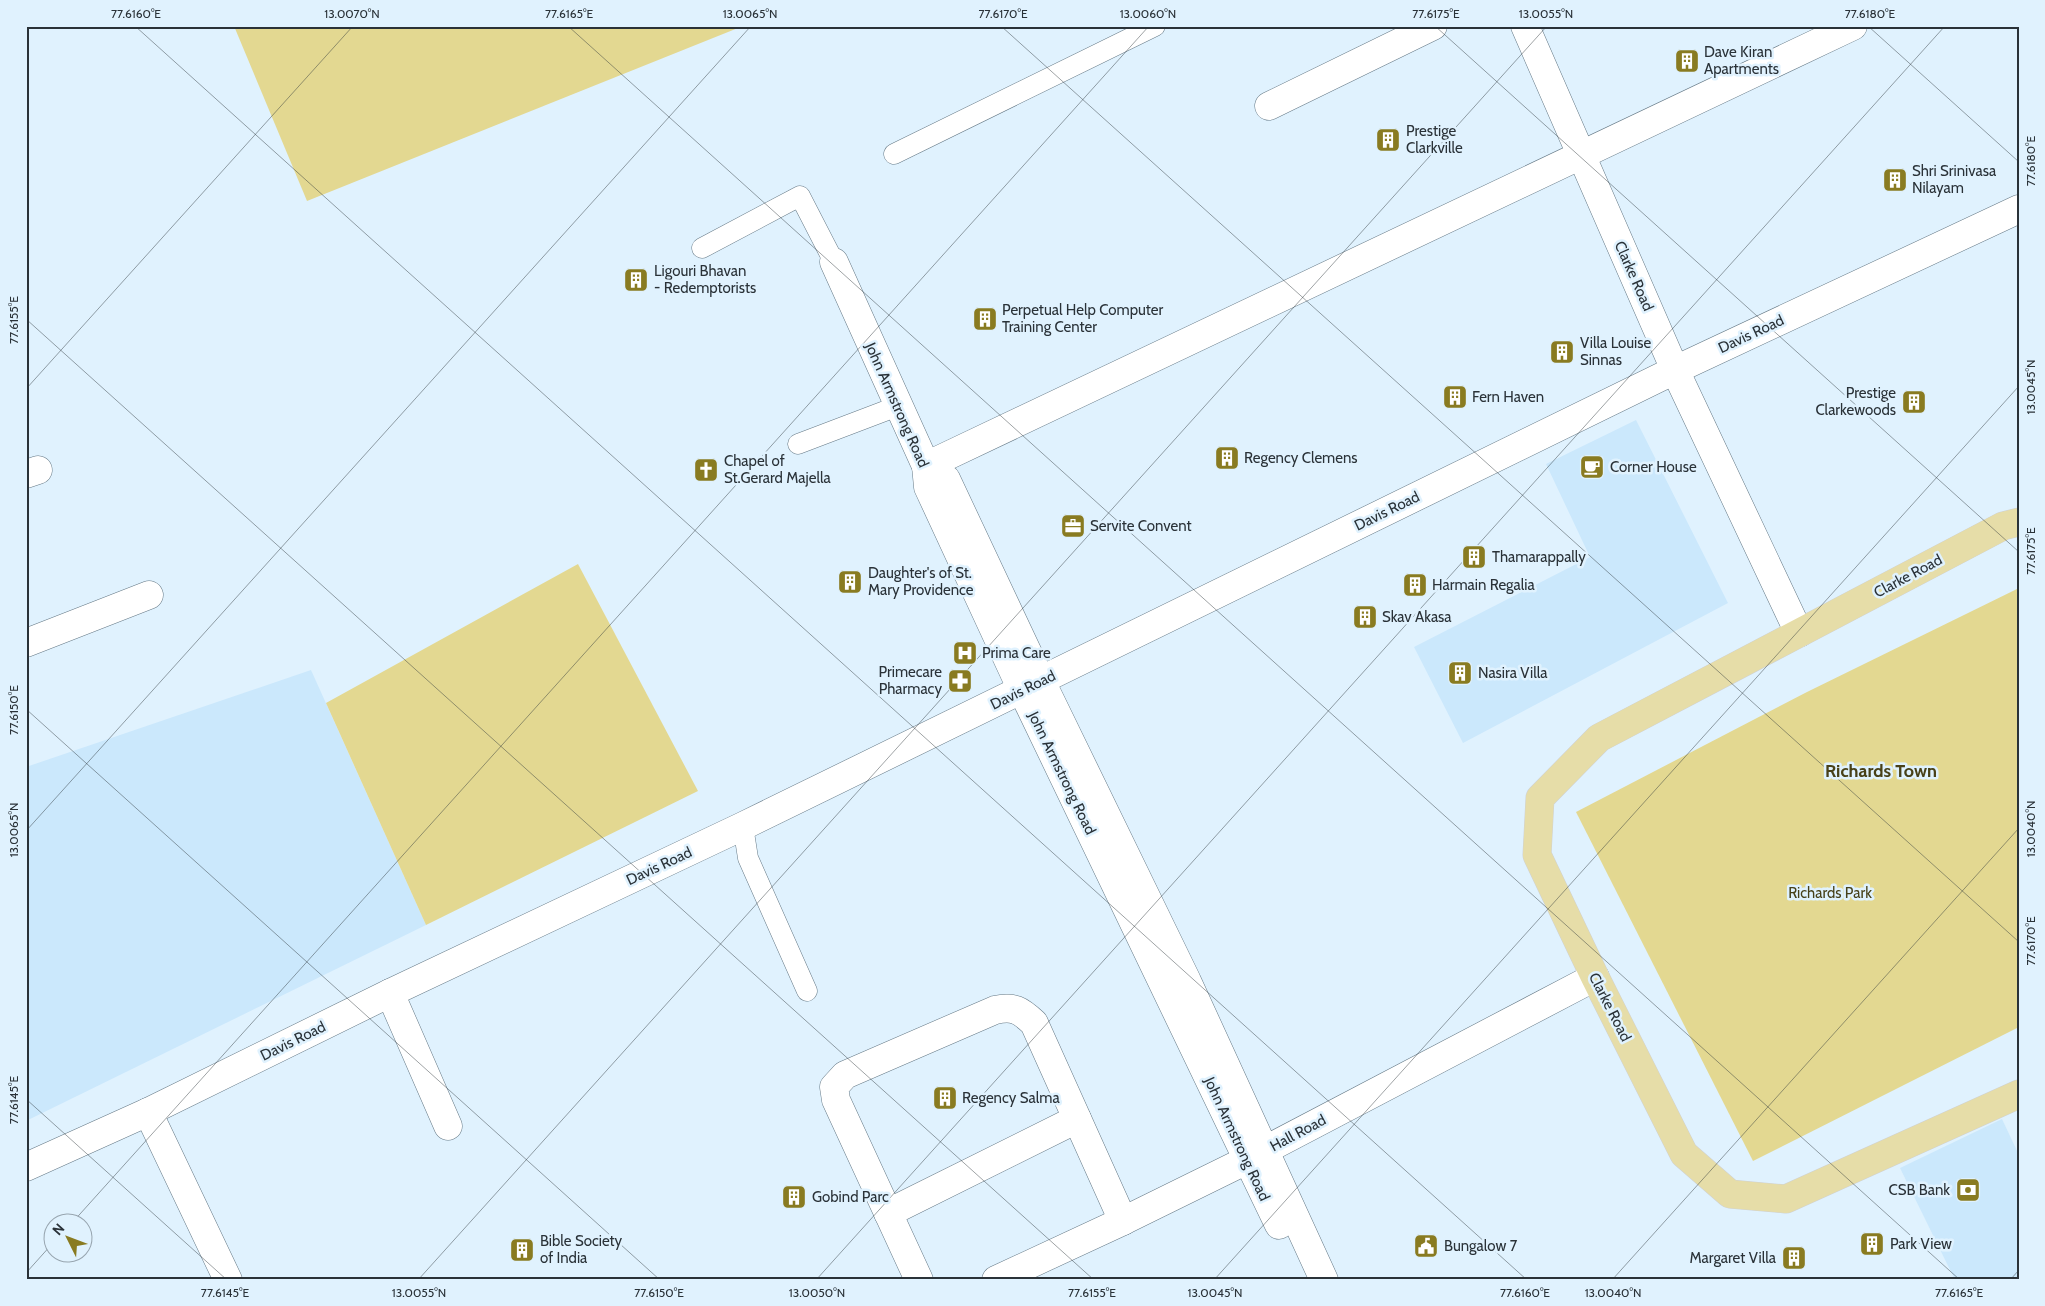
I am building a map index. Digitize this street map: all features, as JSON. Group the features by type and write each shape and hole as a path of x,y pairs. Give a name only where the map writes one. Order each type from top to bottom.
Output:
{"main road":[{"name":"Clarke Road","path":"2019,522 2003,526 1599,738 1540,798 1537,855 1595,977 1684,1154 1730,1194 1786,1199 2019,1094"}],"street":[{"path":"1269,106 1433,26"},
{"name":"Clarke Road","path":"1525,26 1675,370 1799,633"},
{"path":"926,466 1853,26"},
{"name":"Davis Road","path":"26,1168 148,1112 390,993 743,826 1675,370 2019,209"},
{"name":"John Armstrong Road","path":"834,262 926,466 928,487 1032,686 1256,1155 1324,1280"},
{"path":"26,643 150,595"},
{"name":"Hall Road","path":"996,1280 1123,1221 1256,1155 1524,1012 1595,977"},
{"path":"390,993 448,1126"},
{"path":"919,1280 836,1100 834,1087 845,1075 995,1010 1016,1008 1034,1023 1123,1221"},
{"path":"148,1112 228,1280"},
{"path":"888,1213 1077,1119"},
{"name":"John Armstrong Road","path":"1256,1155 1304,1280"}],"lane":[{"path":"894,154 1155,26"},
{"path":"702,248 800,196 834,262"},
{"path":"798,444 898,406"},
{"path":"743,826 748,858 807,991"}],"shaded area":[{"path":"1636,420 1728,603 1463,743 1414,647 1590,557 1546,464"},
{"path":"311,670 426,925 26,1121 26,767"},
{"path":"2002,1119 2019,1155 2019,1280 1955,1280 1900,1168"}],"green space":[{"path":"234,26 743,26 307,201"},
{"path":"578,564 698,791 426,925 326,703"},
{"name":"Richards Park","path":"2019,588 2019,1027 1753,1161 1576,812 1807,692"}],"place":[{"name":"Dave Kiran Apartments","path":"1687,61"},
{"name":"Prestige Clarkville","path":"1388,140"},
{"name":"Shri Srinivasa Nilayam","path":"1895,180"},
{"name":"Ligouri Bhavan - Redemptorists","path":"636,280"},
{"name":"Perpetual Help Computer Training Center","path":"985,319"},
{"name":"Villa Louise Sinnas","path":"1562,352"},
{"name":"Fern Haven","path":"1455,397"},
{"name":"Prestige Clarkewoods","path":"1914,402"},
{"name":"Regency Clemens","path":"1227,458"},
{"name":"Corner House","path":"1592,467"},
{"name":"Chapel of St.Gerard Majella","path":"706,470"},
{"name":"Servite Convent","path":"1073,526"},
{"name":"Thamarappally","path":"1474,557"},
{"name":"Daughter's of St. Mary Providence","path":"850,582"},
{"name":"Harmain Regalia","path":"1415,585"},
{"name":"Skav Akasa","path":"1365,617"},
{"name":"Prima Care","path":"965,653"},
{"name":"Nasira Villa","path":"1460,673"},
{"name":"Primecare Pharmacy","path":"960,681"},
{"name":"Regency Salma","path":"945,1098"},
{"name":"CSB Bank","path":"1968,1190"},
{"name":"Gobind Parc","path":"794,1197"},
{"name":"Park View","path":"1872,1244"},
{"name":"Bungalow 7","path":"1426,1246"},
{"name":"Bible Society of India","path":"522,1250"},
{"name":"Margaret Villa","path":"1794,1258"}],"district":[{"name":"Richards Town","path":"1881,771"}]}
